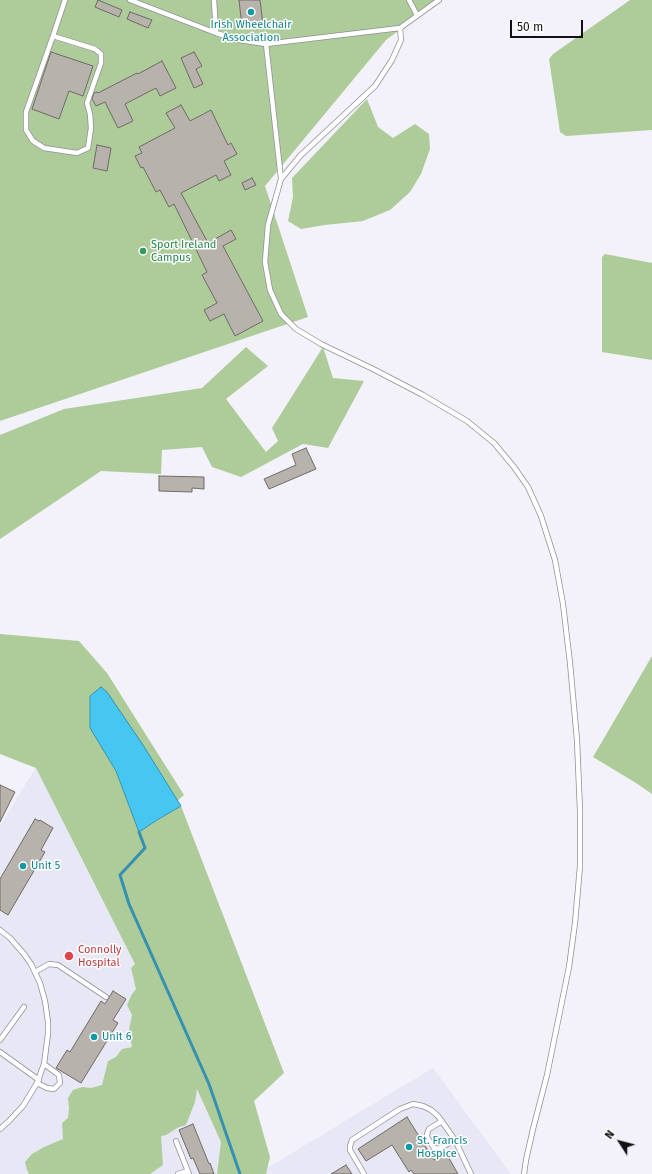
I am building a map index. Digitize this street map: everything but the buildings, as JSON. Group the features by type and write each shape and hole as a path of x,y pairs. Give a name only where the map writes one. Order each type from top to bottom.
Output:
{"lane":[{"path":"53,36 95,49 101,54 101,63 88,103 91,128 88,148 76,153 44,148 33,140 26,130 26,112 65,0"},
{"path":"130,0 216,33 239,40 266,44 400,28 439,0"},
{"path":"214,0 216,33"},
{"path":"409,0 417,15"},
{"path":"281,179 300,156 374,86 392,60 401,40 400,28"},
{"path":"266,44 281,179 268,225 265,262 270,290 281,314 296,329 321,344 422,395 467,421 494,443 528,486 541,516 555,560 563,604 577,740 580,810 580,866 570,967 524,1174"},
{"path":"0,930 10,938 24,954 35,972 43,991 48,1022 48,1039 44,1064 38,1082 23,1106 0,1129"},
{"path":"35,972 49,964 58,965 106,997"},
{"path":"0,1040 24,1007"},
{"path":"0,1052 38,1082 47,1088 54,1089 60,1083 59,1075 44,1064"},
{"path":"364,1174 350,1150 351,1142 354,1138 400,1109 409,1105 424,1106 435,1113 455,1140 472,1174"},
{"path":"442,1121 429,1129 427,1137 436,1148 441,1148 455,1140"},
{"path":"176,1141 189,1172 178,1174"}],"shaded area":[{"name":"Connolly Hospital","path":"36,767 83,835 236,1174 0,1174 0,826"},
{"path":"433,1068 511,1174 257,1174"}],"green space":[{"name":"Sport Ireland Campus","path":"0,0 440,0 386,40 265,186 308,317 0,421"},
{"path":"630,0 652,0 652,130 566,136 560,132 549,59 553,54"},
{"path":"367,99 378,127 393,138 415,124 429,134 430,149 421,174 410,192 390,210 363,221 301,229 288,221 293,197 292,178"},
{"path":"605,254 652,263 652,360 602,352 602,257"},
{"path":"246,347 268,366 226,399 266,452 278,441 272,428 323,347 333,378 364,381 328,448 303,444 241,477 212,467 202,447 162,450 161,474 101,471 0,539 0,435 64,409 202,388"},
{"path":"0,634 79,641 107,673 184,795 177,801 143,745 90,728 116,771 139,831 181,806 284,1073 254,1101 270,1157 266,1174 217,1174 221,1142 197,1089 195,1102 186,1125 161,1136 163,1165 150,1174 29,1174 27,1170 25,1162 32,1154 63,1139 62,1123 68,1118 68,1098 73,1090 82,1087 91,1088 102,1085 108,1061 116,1057 122,1049 132,1047 129,1030 132,1015 127,1005 136,989 131,968 135,964 36,768 0,754"},
{"path":"652,656 652,794 593,757"}],"water":[{"path":"101,687 107,692 143,745 181,806 139,832 116,771 90,728 90,696"}],"waterway":[{"path":"139,832 145,848 120,875 129,904 209,1084 240,1174"}],"place":[{"name":"Irish Wheelchair Association","path":"251,12"},
{"name":"Sport Ireland Campus","path":"143,251"},
{"name":"Unit 5","path":"23,866"},
{"name":"Connolly Hospital","path":"69,956"},
{"name":"Unit 6","path":"94,1037"},
{"name":"St. Francis Hospice","path":"409,1147"}]}
